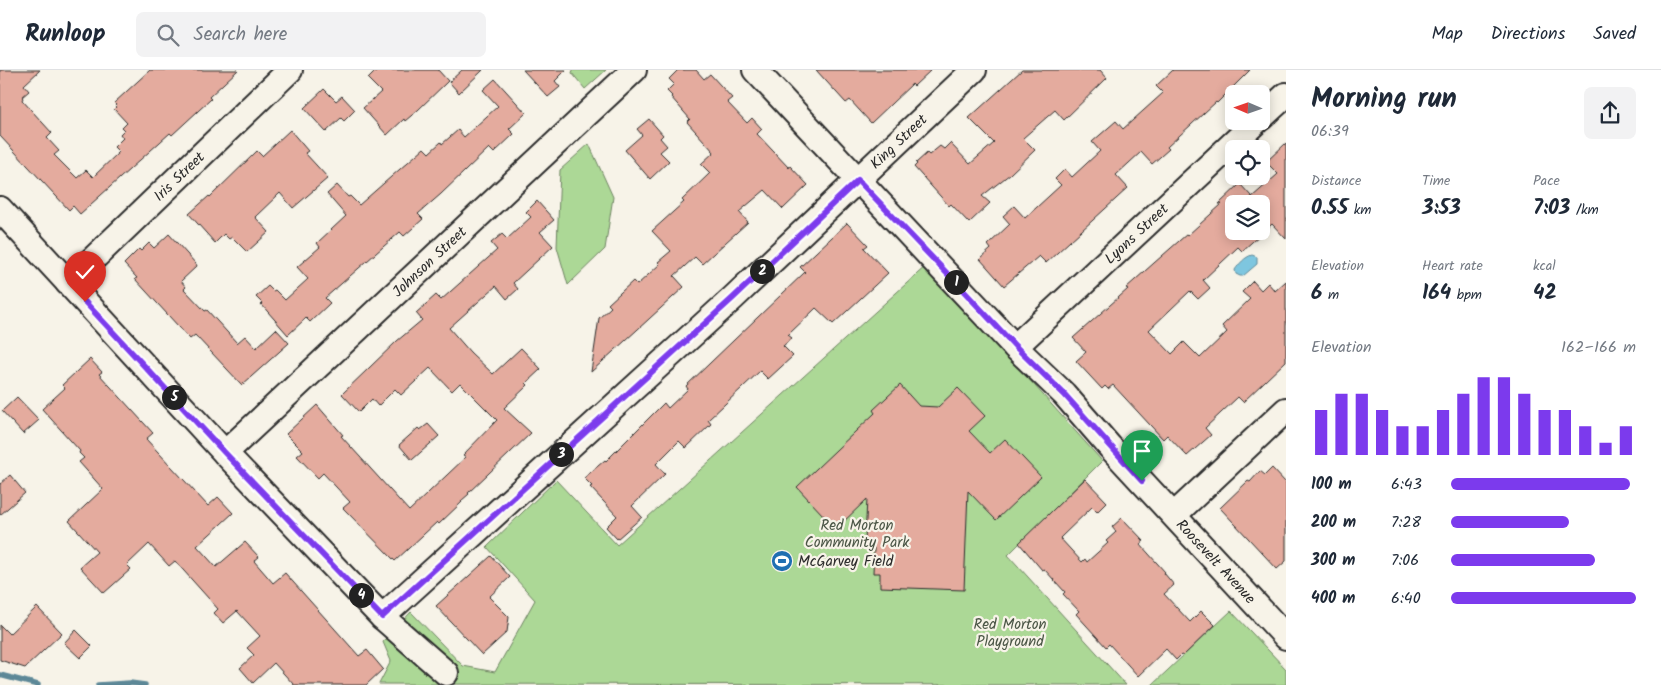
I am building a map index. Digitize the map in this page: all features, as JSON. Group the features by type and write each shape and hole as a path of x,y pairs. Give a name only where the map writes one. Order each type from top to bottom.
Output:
{"street":[{"name":"Iris Street","path":"68,283 290,70"},
{"name":"Johnson Street","path":"225,453 634,70"},
{"name":"Roosevelt Avenue","path":"755,70 1015,346 1064,394 1110,447 1286,637"},
{"name":"King Street","path":"382,617 733,298 974,70"},
{"path":"1270,109 1286,94"},
{"name":"Lyons Street","path":"1015,346 1247,130"},
{"path":"0,209 225,453 382,617 446,673"},
{"path":"1174,515 1286,410"}],"green space":[{"path":"573,70 606,70 585,89 572,73"},
{"path":"589,144 613,197 605,249 568,285 557,247 560,170"},
{"name":"Red Morton Community Park","path":"927,265 1102,461 1008,555 1126,685 379,684 391,661 383,642 411,612 463,666 495,672 535,600 487,547 556,480 617,545"},
{"path":"1231,611 1286,669 1286,685 1152,685"}],"water":[{"path":"1252,255 1257,257 1257,264 1243,276 1236,274 1235,270 1238,265"}],"building":[{"path":"0,70 40,70 24,85 29,91 22,97 22,100 52,133 47,138 59,151 54,155 77,178 86,170 93,177 119,152 114,147 123,138 120,134 124,130 122,128 127,123 114,109 117,106 114,103 150,70 238,70 209,97 211,99 172,135 170,133 80,214 73,206 69,210 0,136"},
{"path":"377,70 438,70 448,81 418,110 405,121 404,119 387,135 363,108 381,92 368,79"},
{"path":"462,70 483,70 459,93 449,82"},
{"path":"523,70 566,70 555,81 560,87 548,97"},
{"path":"678,70 696,70 704,79 710,74 732,98 727,102 747,123 752,118 762,129 757,134 808,185 783,209 765,190 739,212 748,222 702,264 695,257 674,276 684,287 591,372 599,318 611,307 608,304 633,281 637,285 671,251 652,231 684,202 682,200 710,173 701,164 714,152 687,122 690,119 667,91 674,84 669,79"},
{"path":"816,70 931,70 914,86 912,84 871,123 850,100 846,103"},
{"path":"1022,70 1100,70 1107,78 1064,120 1055,110 1023,138 1035,150 1010,174 982,196 990,203 969,223 951,204 949,206 914,167 927,153 929,155 940,146 944,149 950,143 970,164 994,143 969,118"},
{"path":"1173,70 1250,70 1235,85 1225,85 1225,95 1167,147 1169,149 1152,164 1141,152 1116,175 1128,188 1046,263 1039,256 1004,286 980,259 991,249 988,245 1010,224 1003,216 1014,206 1025,218 1061,185 1055,179 1065,169 1072,177 1100,151 1092,142 1116,121 1123,129 1163,93 1156,86"},
{"path":"495,79 526,113 509,129 514,134 494,153 489,148 418,214 423,219 404,236 400,232 325,298 330,303 310,322 306,318 288,335 256,297 268,286 285,300 308,279 297,267 320,247 317,243 346,216 327,194 337,185 359,205 424,148 429,153 458,130 464,137 498,106 483,90"},
{"path":"324,89 336,101 342,96 355,110 344,121 341,118 326,132 304,108"},
{"path":"649,119 663,135 660,138 667,146 660,152 669,161 650,179 625,150 642,135 637,129"},
{"path":"290,130 308,151 305,153 328,178 293,208 280,193 255,217 269,232 247,252 232,237 229,239 224,234 215,243 189,214 210,197 257,151 262,156"},
{"path":"1286,143 1286,239 1272,224 1270,226 1270,195 1254,195 1266,185 1270,185 1270,181 1278,174 1270,166 1270,158"},
{"path":"1239,185 1250,195 1228,195"},
{"path":"1225,198 1225,240 1254,240 1242,251 1238,247 1203,280 1210,288 1198,299 1190,291 1149,330 1172,354 1184,342 1200,358 1227,332 1222,326 1250,299 1242,292 1253,281 1261,290 1268,283 1275,291 1286,281 1286,361 1243,402 1238,397 1205,428 1211,435 1187,456 1167,435 1163,439 1113,385 1108,389 1105,386 1102,389 1076,361 1086,352 1073,338 1128,289 1126,288 1222,204 1219,204"},
{"path":"537,201 554,220 540,232 553,246 513,283 518,289 507,299 496,286 449,328 493,374 521,348 541,369 526,383 528,385 504,408 531,433 468,493 462,502 439,524 437,522 395,561 343,508 350,502 323,473 318,478 297,456 303,451 286,434 317,405 343,435 341,436 409,511 466,457 463,455 497,420 460,383 452,391 430,368 401,395 395,389 378,406 372,399 359,412 342,394 397,341 422,320 416,313 436,295 441,300 497,250 491,243 502,234 507,239 531,217 526,212"},
{"path":"847,223 868,245 864,248 888,273 833,324 816,308 788,335 792,338 783,346 793,356 768,379 760,371 708,420 711,424 686,448 679,441 656,464 665,474 632,506 642,517 617,539 606,527 617,516 584,478 606,461 664,403 668,408 688,389 686,386 805,272 800,267"},
{"path":"169,234 197,266 181,281 186,287 184,289 205,311 207,310 237,343 245,336 256,348 276,329 289,343 242,385 195,335 190,339 135,279 137,278 124,264 139,249 141,251 149,243 154,248"},
{"path":"90,359 102,372 99,374 153,433 146,439 208,506 218,497 233,513 197,546 216,567 245,542 259,557 254,561 273,583 285,573 359,656 367,650 383,669 366,685 294,685 274,663 253,683 240,668 254,655 247,648 260,636 237,611 223,623 214,613 218,609 175,561 169,566 149,544 127,565 131,569 104,593 80,567 97,552 69,521 103,489 79,462 84,458 79,453 80,451 42,409 65,388 62,385"},
{"path":"900,385 919,406 938,407 958,388 985,416 969,431 990,453 1005,439 1041,477 996,520 968,491 964,590 880,587 880,573 873,573 874,548 865,540 867,499 836,529 797,487 875,413 873,410"},
{"path":"17,397 39,420 23,434 2,411"},
{"path":"428,424 439,436 412,460 399,445 418,428 420,430"},
{"path":"1272,468 1286,483 1286,561 1277,569 1220,508 1260,471 1265,475"},
{"path":"10,475 25,493 0,515 0,484"},
{"path":"1085,479 1107,502 1097,512 1092,507 1060,538 1082,562 1085,559 1087,562 1108,543 1106,541 1116,532 1112,527 1122,518 1144,541 1140,544 1174,585 1164,594 1190,622 1201,611 1215,625 1183,656 1181,655 1176,660 1166,649 1138,676 1109,644 1106,647 1076,614 1079,611 1063,594 1065,592 1044,569 1042,570 1019,543"},
{"path":"491,556 510,577 489,597 509,617 507,632 482,655 436,606"},
{"path":"37,607 62,633 25,668 0,660 0,625 9,634"},
{"path":"76,630 92,646 80,658 64,643"}],"waterway":[{"path":"0,675 38,685"},
{"path":"98,685 130,683 145,685"}],"place":[{"name":"McGarvey Field","path":"782,561"}],"route":[{"path":"85,302 225,453 382,617 733,298 858,180 1015,346 1064,394 1142,481"}],"park label":[{"name":"Red Morton Playground","path":"1010,632"}]}
